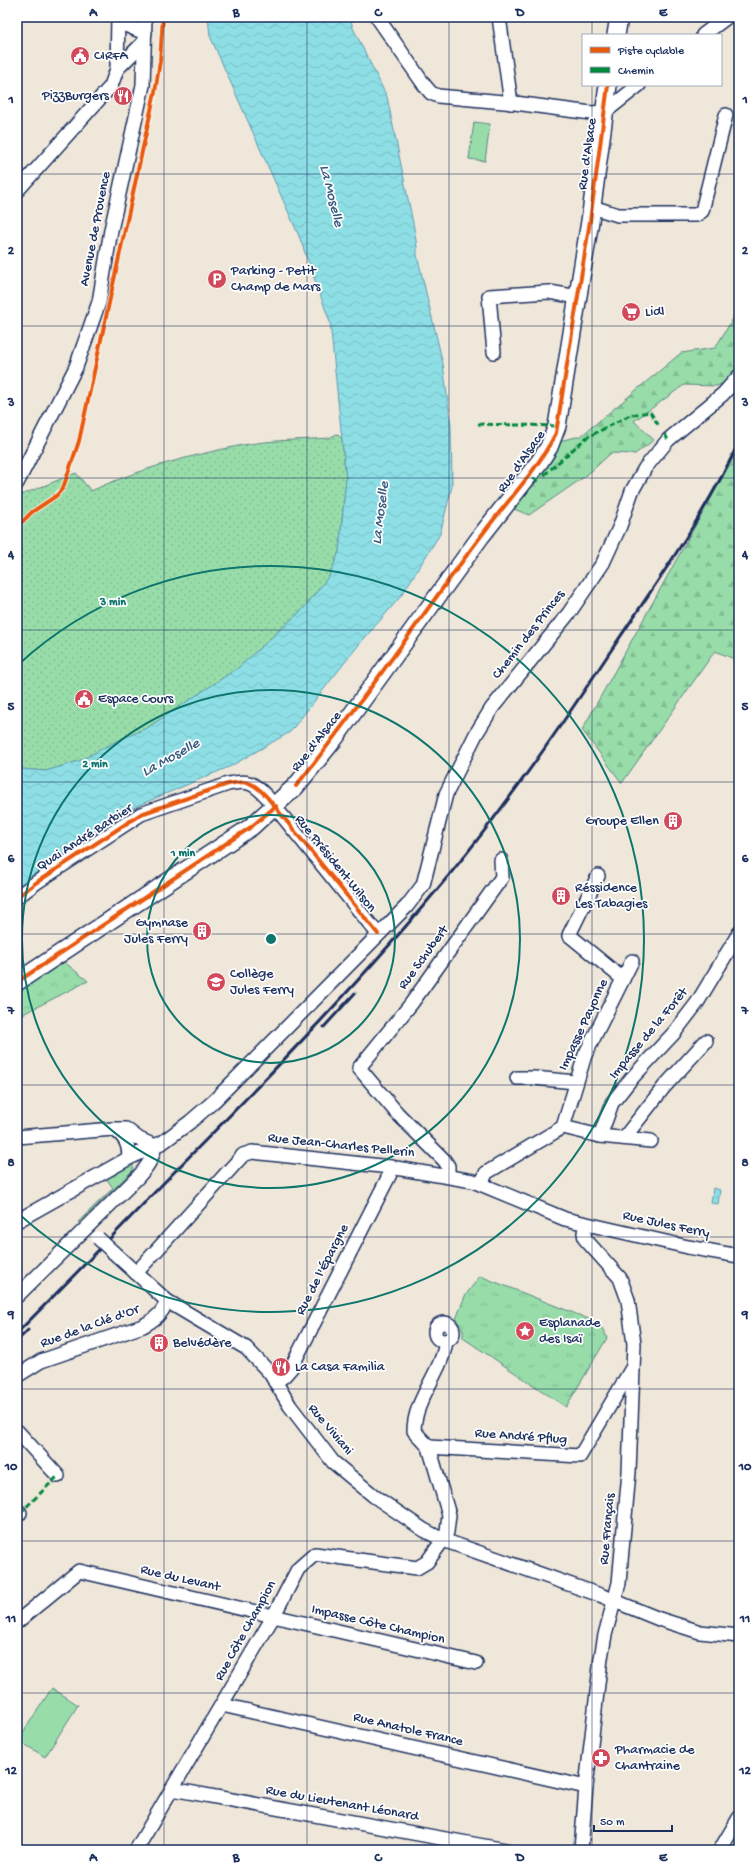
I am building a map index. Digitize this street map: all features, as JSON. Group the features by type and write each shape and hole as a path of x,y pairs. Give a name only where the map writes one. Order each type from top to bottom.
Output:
{"main road":[{"path":"616,34 618,17"},
{"name":"Rue d'Alsace","path":"17,982 251,827 276,806 296,786 334,739 481,536 549,446 557,426 592,207 608,86"}],"street":[{"name":"Avenue de Provence","path":"17,483 53,416 76,368 98,302 111,230 141,100 143,85 145,17"},
{"path":"377,17 425,86 431,93 438,96 511,103 591,114 605,112 637,86"},
{"path":"500,17 511,103"},
{"path":"704,34 727,17"},
{"path":"117,69 145,37 118,20"},
{"path":"17,190 112,86 117,69 118,20"},
{"path":"592,207 618,215 696,214 702,211 726,115"},
{"path":"494,352 490,296 550,292 578,297"},
{"name":"Chemin des Princes","path":"17,1221 114,1166 155,1146 190,1122 213,1102 407,906 423,885 446,794 460,764 492,708 569,612 604,563 620,526 632,491 645,468 668,440 723,394 739,376"},
{"name":"Quai André Barbier","path":"17,897 37,882 141,814 220,786 242,781 256,785 276,806"},
{"name":"Rue Président Wilson","path":"276,806 378,934"},
{"name":"Rue Schubert","path":"439,1154 397,1112 359,1068 411,1004 502,877 501,860"},
{"name":"Impasse Payonne","path":"598,876 569,935 622,979"},
{"name":"Impasse de la Forêt","path":"600,1136 612,1103 631,1079 674,1033 697,1003 739,933"},
{"name":"Impasse Payonne","path":"563,1127 575,1082 585,1055 632,961"},
{"path":"624,1138 664,1087 706,1041"},
{"path":"517,1078 575,1082"},
{"path":"482,1183 486,1173 563,1127 600,1136 650,1141"},
{"path":"113,1129 125,1138 129,1151 129,1158 138,1162 138,1177"},
{"path":"17,1137 113,1129 126,1130 139,1139 155,1146 149,1165 138,1177 17,1296"},
{"name":"Rue Jean-Charles Pellerin","path":"136,1273 201,1199 243,1155 252,1152 448,1175 482,1183 565,1219 586,1224"},
{"path":"435,1173 439,1154"},
{"path":"439,1154 448,1166 448,1175"},
{"name":"Rue de l'Épargne","path":"275,1382 284,1376 291,1368 390,1174 390,1167"},
{"name":"Rue Jules Ferry","path":"586,1224 688,1247 739,1256"},
{"name":"Rue Français","path":"581,1850 586,1787 602,1651 619,1583 629,1472 634,1336 628,1300 620,1278 585,1239 584,1232 586,1224"},
{"name":"Rue Viviani","path":"86,1227 167,1301 246,1348 260,1362 290,1406 333,1462 374,1496 424,1530 443,1540 614,1600 656,1618 700,1632 739,1636"},
{"name":"Rue de la Clé d'Or","path":"17,1376 41,1361 143,1326 155,1320 163,1311 167,1301"},
{"path":"443,1540 447,1532 449,1515 429,1447 414,1431 414,1419 438,1370 445,1351 446,1341"},
{"name":"Rue André Pflug","path":"429,1447 580,1456 633,1367"},
{"path":"17,1430 58,1476"},
{"path":"17,1510 20,1513 17,1515"},
{"name":"Rue Côte Champion","path":"136,1850 273,1617 298,1569 315,1554 417,1568 427,1562 443,1540"},
{"name":"Rue du Levant","path":"17,1622 79,1571 273,1617"},
{"name":"Impasse Côte Champion","path":"273,1617 476,1663"},
{"name":"Rue Anatole France","path":"222,1705 586,1787"},
{"name":"Rue du Lieutenant Léonard","path":"172,1789 506,1850"},
{"path":"720,1850 739,1818"}],"green space":[{"path":"474,122 490,124 485,161 469,159"},
{"path":"739,309 739,376 717,386 684,385 634,421 654,440 635,454 611,453 587,475 529,515 514,509 563,440 581,436 681,353 715,348"},
{"path":"337,434 342,439 346,479 339,552 329,576 304,608 238,668 147,728 117,741 79,761 46,771 21,769 17,771 17,501 21,495 76,473 91,491 146,469 204,453 254,443 329,438"},
{"path":"739,447 739,661 715,651 622,783 582,730"},
{"path":"63,961 88,981 17,1017 17,991"},
{"path":"130,1164 133,1164 133,1170 79,1223 78,1222 113,1188 106,1178"},
{"path":"480,1276 594,1321 602,1328 607,1338 566,1407 463,1338 463,1330 456,1319 465,1296"},
{"path":"52,1688 78,1705 45,1757 18,1740"}],"water":[{"name":"La Moselle","path":"208,17 350,17 353,28 387,97 414,228 417,255 443,364 451,426 452,486 440,534 401,596 357,647 290,732 231,766 137,806 76,845 17,888 17,771 21,769 46,771 79,761 117,741 147,728 238,668 304,608 329,576 339,552 346,479 330,322 299,236 210,36"},
{"path":"713,1188 720,1190 718,1204 711,1203"}],"railway":[{"path":"17,1333 320,1022 386,949 472,847 573,707 680,548 711,496 739,442"},
{"path":"324,1027 355,993"},
{"path":"17,1341 28,1330"}],"marked path":[{"path":"544,475 586,438 630,415 650,412 659,426"},
{"path":"478,424 557,426"},
{"path":"665,434 668,440"},
{"path":"533,478 538,481"},
{"path":"20,1513 58,1476"}],"cycle path":[{"path":"17,527 32,512 56,496 63,488 79,441 155,92 160,61 163,17"},
{"path":"296,786 367,693 481,536 531,473 556,433 590,221 608,86"},
{"path":"17,897 37,882 141,814 228,784 245,782 254,785 267,797 378,934"},
{"path":"17,982 251,827 276,806"}],"place":[{"name":"CIRFA","path":"80,56"},
{"name":"PizzBurgers","path":"123,96"},
{"name":"Parking - Petit Champ de Mars","path":"217,279"},
{"name":"Lidl","path":"631,312"},
{"name":"Espace Cours","path":"84,699"},
{"name":"Groupe Ellen","path":"673,821"},
{"name":"Réssidence Les Tabagies","path":"561,896"},
{"name":"Gymnase Jules Ferry","path":"202,931"},
{"name":"Collège Jules Ferry","path":"216,982"},
{"name":"Esplanade des Isaï","path":"525,1331"},
{"name":"Belvédère","path":"159,1343"},
{"name":"La Casa Familia","path":"281,1367"},
{"name":"Pharmacie de Chantraine","path":"601,1758"}]}
